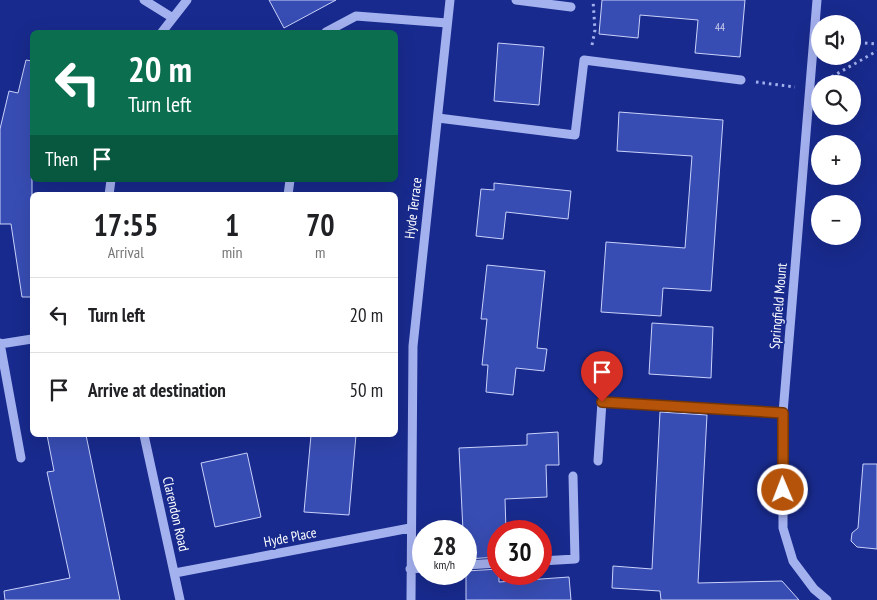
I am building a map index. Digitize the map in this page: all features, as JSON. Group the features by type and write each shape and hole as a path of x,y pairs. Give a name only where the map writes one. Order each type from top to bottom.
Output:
{"street":[{"path":"144,0 173,18"},
{"path":"164,30 187,0"},
{"name":"Hyde Terrace","path":"411,600 410,528 413,346 450,0"},
{"path":"516,0 571,7"},
{"name":"Springfield Mount","path":"816,0 783,413 784,528 793,561 814,589 827,600"},
{"path":"330,30 356,16 448,23"},
{"path":"438,118 575,135 584,60 741,80"},
{"path":"21,458 0,344 30,339"},
{"path":"598,461 602,402 783,413"},
{"name":"Clarendon Road","path":"144,437 180,600"},
{"path":"552,560 575,559 573,476"},
{"name":"Hyde Place","path":"175,572 410,528"}],"path":[{"path":"593,0 594,30"},
{"path":"861,43 877,44"}],"building":[{"path":"269,0 336,0 284,28"},
{"path":"602,0 745,0 740,57 695,53 698,20 640,15 638,38 599,34"},
{"path":"498,43 544,47 539,105 494,101"},
{"path":"26,60 30,61 30,182 32,182 32,192 30,192 30,297 22,297 11,224 0,224 0,129 9,91 18,93"},
{"path":"619,112 723,120 711,291 663,288 661,316 601,312 606,242 685,248 692,156 617,151"},
{"path":"494,183 571,191 568,219 506,212 503,239 476,236 481,189 494,190"},
{"path":"487,265 545,271 537,348 547,349 544,371 516,368 513,395 486,392 488,365 482,365 487,319 481,319"},
{"path":"652,323 713,327 711,378 649,374"},
{"path":"660,412 707,415 698,583 782,581 799,600 661,600 660,591 612,588 613,566 652,569"},
{"path":"558,432 559,465 546,465 547,497 505,499 506,520 487,520 487,558 477,558 477,520 462,520 459,448 527,445 527,434"},
{"path":"47,437 86,437 120,600 5,600 4,591 70,578 47,472 54,471"},
{"path":"311,437 356,437 349,515 304,512"},
{"path":"247,453 261,517 215,527 201,463"},
{"path":"863,464 877,464 877,549 857,547 851,541 852,533 858,528"},
{"path":"477,570 487,570 487,585 552,585 552,578 569,577 571,600 466,600 466,585 477,585"}],"route":[{"path":"602,402 783,413 783,490"}]}
